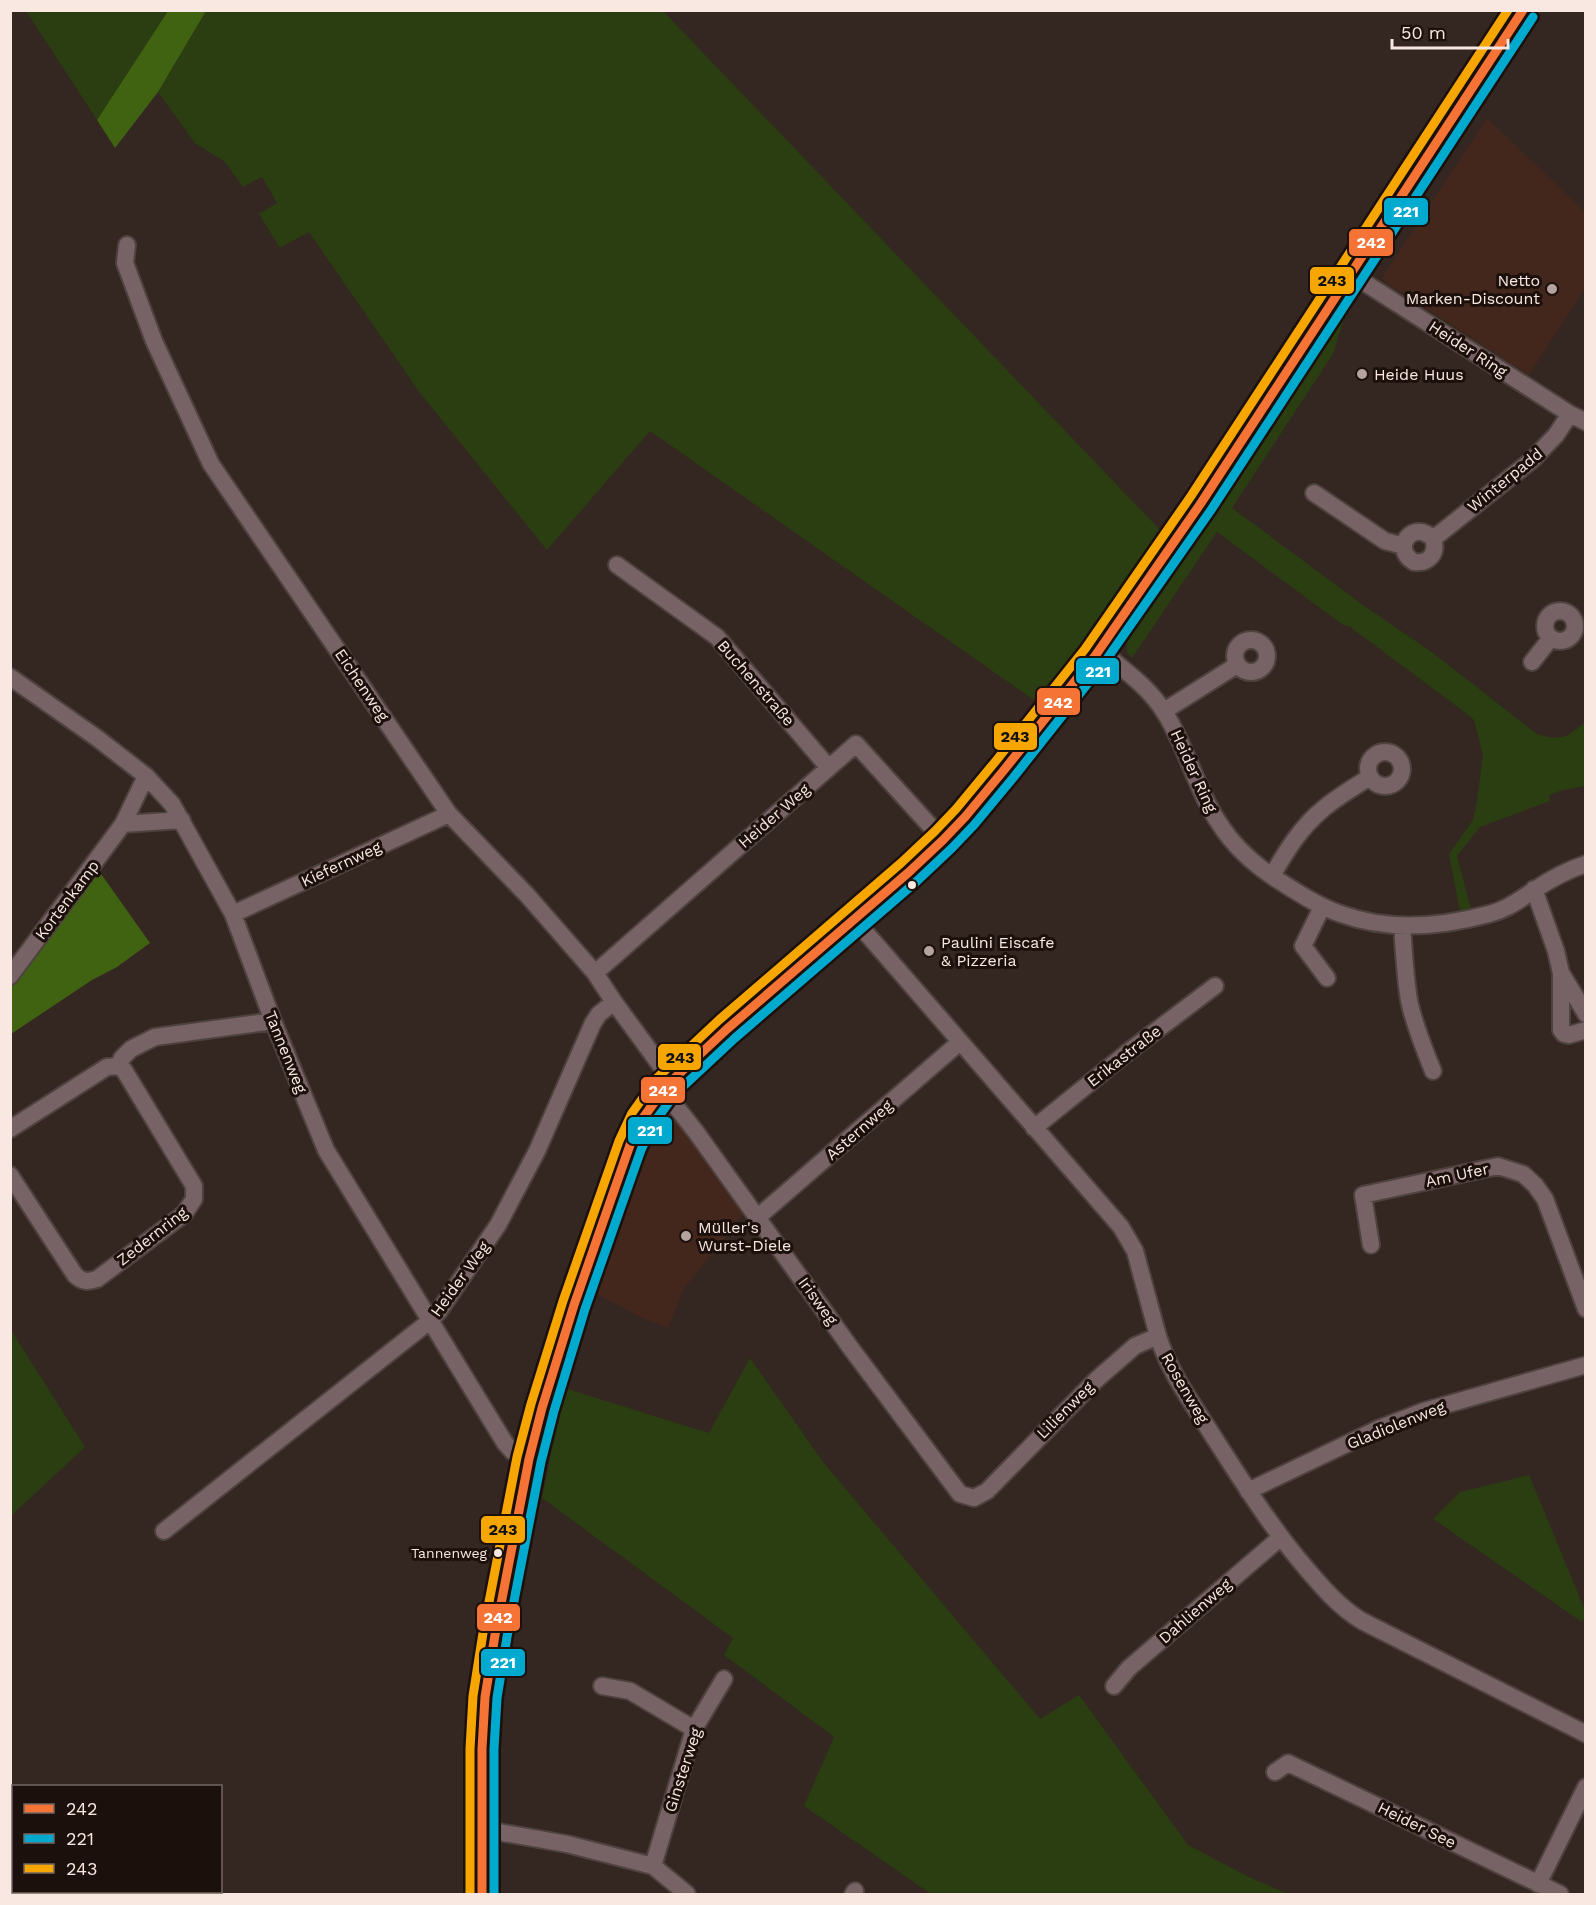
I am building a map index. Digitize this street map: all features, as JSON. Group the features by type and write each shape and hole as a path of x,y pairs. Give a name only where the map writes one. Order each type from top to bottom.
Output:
{"street":[{"path":"482,1894 482,1749 485,1697 529,1459 542,1408 574,1305 626,1156 643,1118 667,1086 727,1029 943,840 1004,770 1100,650 1201,503 1523,10"},
{"name":"Eichenweg","path":"127,245 125,263 154,340 211,464 449,814 541,910 595,972 667,1086"},
{"name":"Heider Ring","path":"1351,274 1586,422"},
{"name":"Winterpadd","path":"1314,493 1385,541 1404,546 1409,559 1414,562 1425,562 1433,555 1435,544 1432,539 1532,460 1556,435 1570,414"},
{"path":"1404,546 1407,537 1416,532 1425,533 1432,539"},
{"name":"Buchenstraße","path":"617,565 717,637 829,768"},
{"path":"1532,662 1551,638 1547,634 1545,625 1548,616 1557,610 1571,615 1580,615"},
{"name":"Heider Ring","path":"1100,650 1151,693 1164,711 1219,824 1253,861 1272,876 1323,907 1360,920 1402,926 1444,923 1492,914 1512,905 1563,873 1586,864"},
{"path":"1164,711 1237,665"},
{"name":"Tannenweg","path":"10,677 97,738 146,776 172,804 233,914 273,1021 327,1150 505,1443 512,1451 529,1459"},
{"name":"Heider Weg","path":"595,972 856,744 943,840"},
{"name":"Kortenkamp","path":"10,976 123,824 146,776"},
{"path":"1272,876 1305,826 1324,808 1370,777"},
{"name":"Kiefernweg","path":"233,914 449,814"},
{"path":"123,824 182,820"},
{"path":"1534,890 1557,951 1560,973 1561,1030 1564,1034 1569,1035 1586,1030"},
{"path":"1323,907 1303,946 1327,978"},
{"name":"Rosenweg","path":"854,919 1121,1227 1131,1243 1162,1349 1188,1397 1280,1538 1320,1585 1350,1614 1586,1734"},
{"path":"1402,926 1410,1003 1433,1071"},
{"path":"1560,973 1586,1014"},
{"name":"Erikastraße","path":"1034,1128 1215,986"},
{"name":"Heider Weg","path":"164,1531 431,1320 439,1311 498,1225 537,1151 593,1023 599,1014 614,1002"},
{"path":"10,1129 107,1067 118,1066 131,1049 155,1037 273,1021"},
{"name":"Asternweg","path":"758,1217 960,1042"},
{"name":"Zedernring","path":"10,1175 80,1280 97,1279 184,1214 194,1199 194,1186 124,1070 118,1066"},
{"name":"Irisweg","path":"667,1086 850,1347 954,1487 966,1497 974,1498 981,1495"},
{"name":"Am Ufer","path":"1371,1245 1362,1195 1498,1166 1523,1173 1545,1199 1586,1309"},
{"name":"Lilienweg","path":"981,1495 1103,1373 1135,1346 1158,1336"},
{"name":"Gladiolenweg","path":"1248,1491 1380,1428 1424,1411 1586,1365"},
{"name":"Dahlienweg","path":"1114,1686 1129,1668 1280,1538"},
{"name":"Ginsterweg","path":"653,1866 694,1729 724,1679"},
{"path":"602,1686 630,1691 694,1729"},
{"name":"Heider See","path":"1275,1772 1288,1762 1560,1894"},
{"path":"1538,1884 1586,1786"},
{"path":"481,1828 567,1844 653,1866 687,1894"}],"shaded area":[{"path":"1487,118 1585,212 1585,288 1529,375 1382,278"},
{"path":"667,1113 675,1116 745,1212 683,1290 668,1328 642,1318 594,1292 624,1205"}],"green space":[{"path":"26,11 168,11 97,120"},
{"path":"168,11 206,11 158,92 115,148 97,120"},
{"path":"206,11 663,11 1163,533 1044,703 1031,698 650,431 547,550 420,393 309,232 280,248 259,214 277,203 262,177 243,187 225,162 195,143 158,92"},
{"path":"1337,309 1343,322 1333,354 1232,508 1363,605 1433,653 1537,734 1563,737 1585,722 1585,786 1559,791 1549,796 1550,801 1480,827 1457,856 1471,909 1460,912 1449,854 1473,820 1483,755 1474,720 1467,714 1217,532 1132,658 1127,653 1123,633"},
{"path":"99,871 150,943 117,967 92,980 11,1034 11,984"},
{"path":"11,1330 85,1447 10,1516"},
{"path":"750,1358 823,1462 1040,1719 1079,1695 1188,1845 1247,1876 1288,1894 931,1894 804,1806 834,1737 724,1655 733,1638 542,1498 564,1388 709,1433"},
{"path":"1529,1475 1585,1610 1585,1618 1582,1622 1433,1519 1460,1492"}],"transit line":[{"name":"243","path":"470,1894 470,1749 473,1696 517,1457 563,1301 619,1141 632,1113 657,1078 719,1020 935,831 995,762 1085,649 1191,496 1508,10"},
{"name":"242","path":"482,1894 482,1749 485,1697 529,1459 542,1408 574,1305 630,1145 643,1118 666,1086 727,1029 943,840 1004,770 1095,656 1201,503 1523,10"},
{"name":"221","path":"494,1894 494,1749 497,1698 541,1462 585,1309 641,1150 653,1124 675,1094 735,1038 952,848 1013,778 1104,663 1211,510 1533,17"}],"place":[{"name":"Netto Marken-Discount","path":"1552,289"},
{"name":"Heide Huus","path":"1362,374"},
{"name":"Paulini Eiscafe & Pizzeria","path":"929,951"},
{"name":"Müller's Wurst-Diele","path":"686,1236"},
{"name":"Tannenweg","path":"498,1553"}]}
